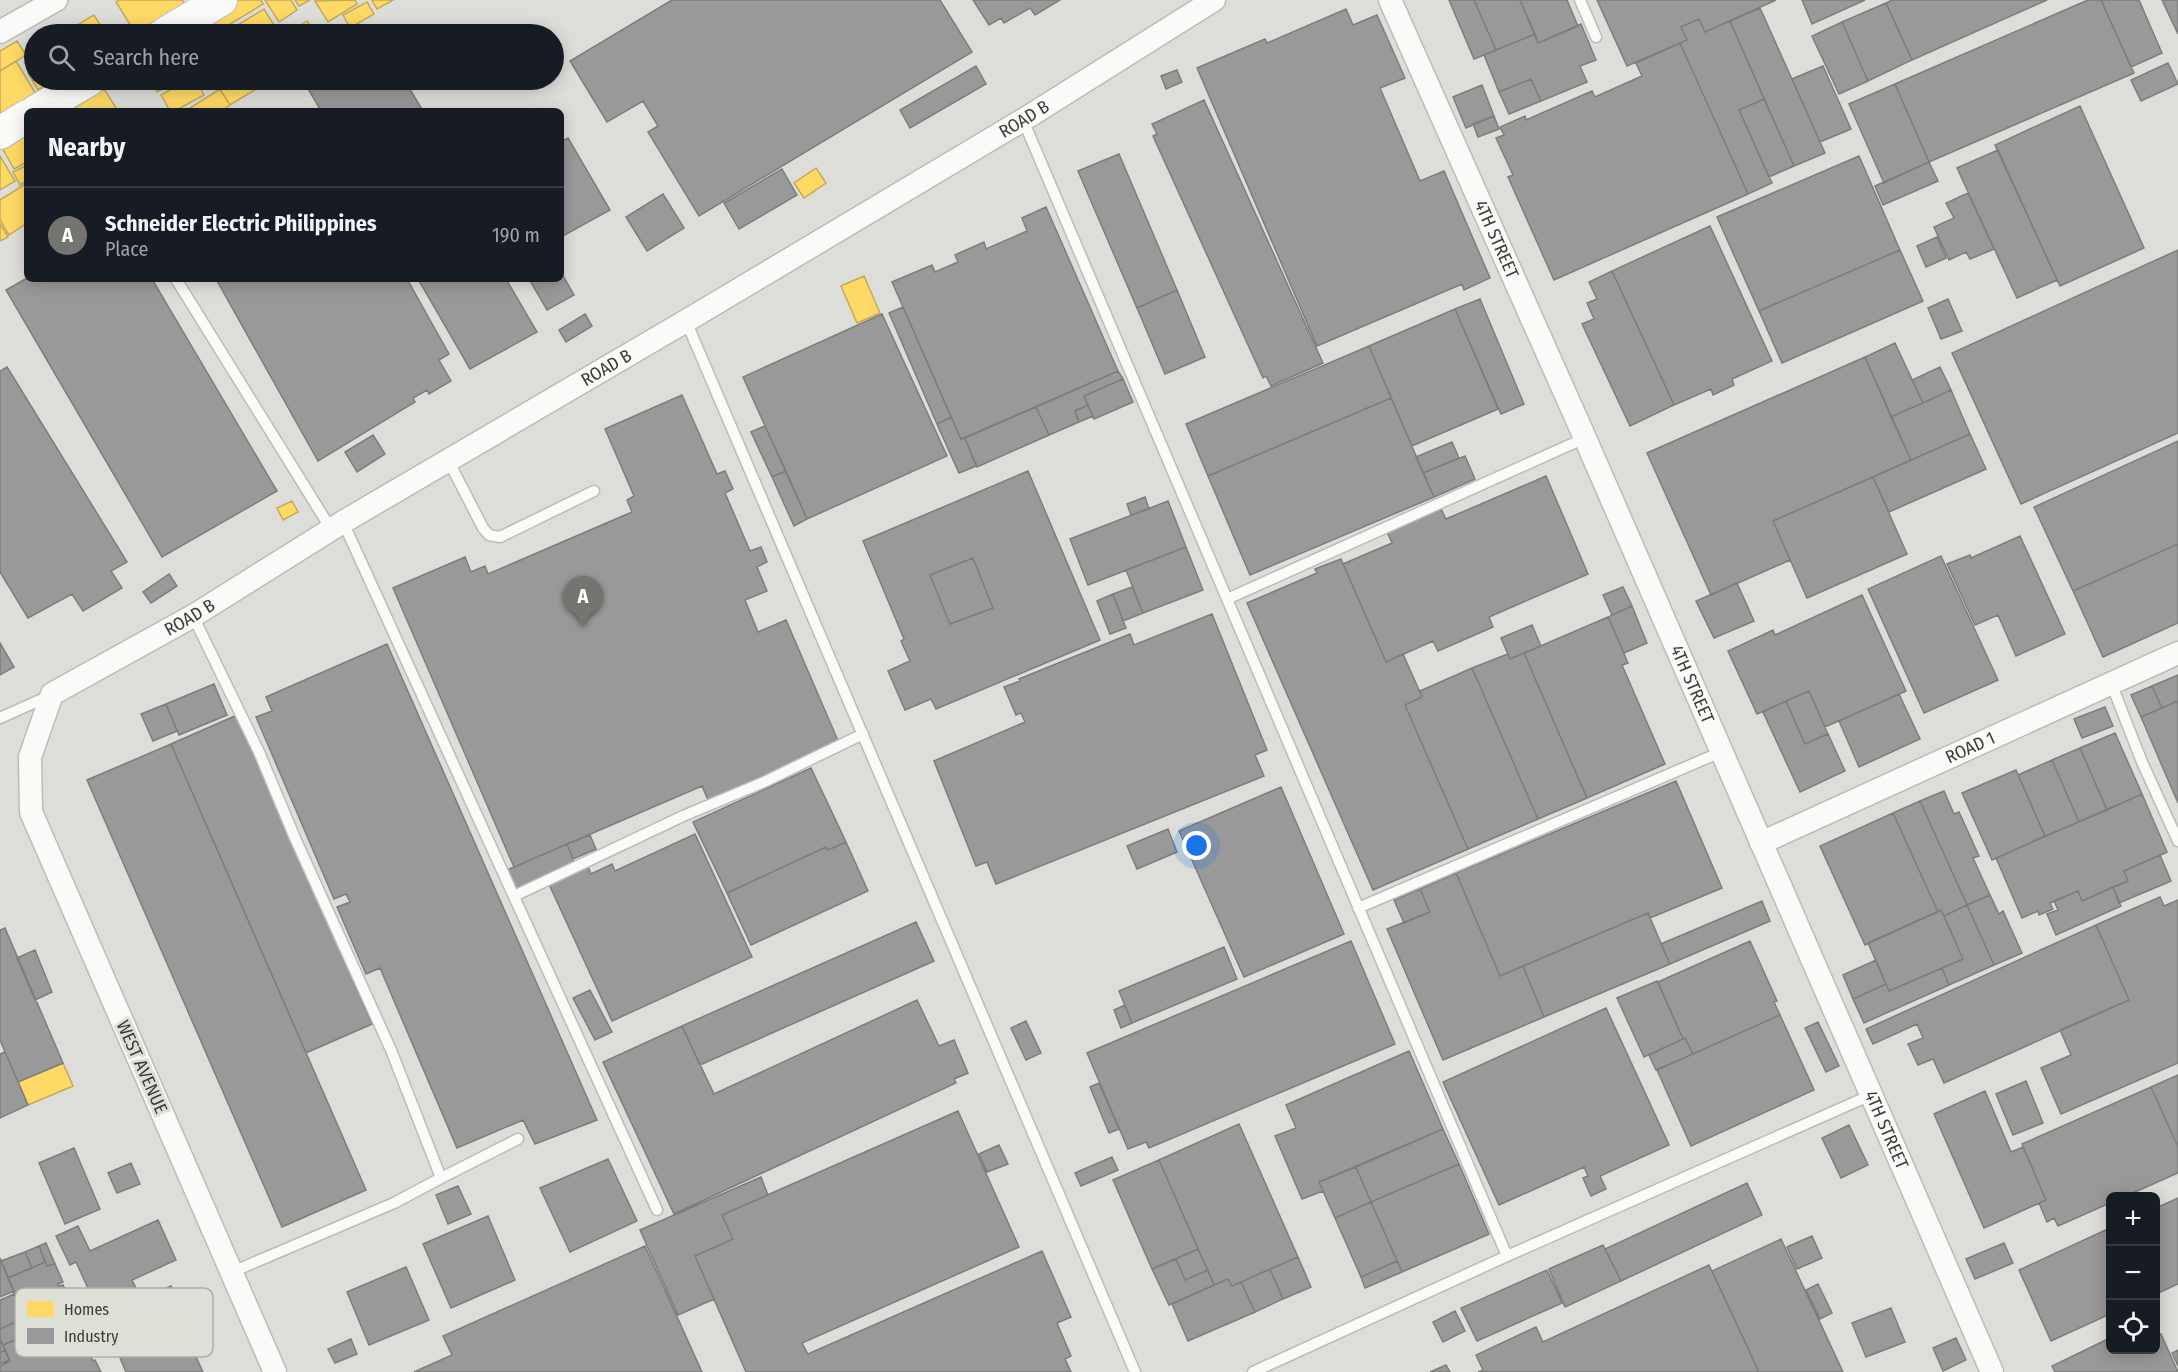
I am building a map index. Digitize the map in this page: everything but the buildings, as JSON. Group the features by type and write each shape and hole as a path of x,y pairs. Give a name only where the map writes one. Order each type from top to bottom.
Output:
{"street":[{"path":"0,32 56,0"},
{"path":"181,24 221,0"},
{"name":"ROAD B","path":"52,694 193,616 337,526 1023,120 1214,0"},
{"name":"4TH STREET","path":"1390,0 1585,438 1992,1372"},
{"path":"41,108 72,90"},
{"path":"0,133 24,118"},
{"name":"ROAD 1","path":"1761,843 2178,653"},
{"name":"WEST AVENUE","path":"52,694 30,757 31,812 275,1372"}],"lane":[{"path":"1581,0 1596,37"},
{"path":"1023,120 1507,1256"},
{"path":"178,282 337,526 514,896 657,1209"},
{"path":"686,321 1135,1372"},
{"path":"1227,599 1585,438"},
{"path":"448,460 483,528 489,535 500,537 594,491"},
{"path":"193,616 259,752 295,838 391,1050 441,1178"},
{"path":"2111,683 2142,762 2178,841"},
{"path":"0,718 52,694"},
{"path":"514,896 683,816 764,782 863,734"},
{"path":"1358,908 1721,752"},
{"path":"1253,1372 1507,1256 1871,1095"},
{"path":"232,1272 394,1203 518,1139"}],"place":[{"name":"Schneider Electric Philippines","path":"583,626"}]}
